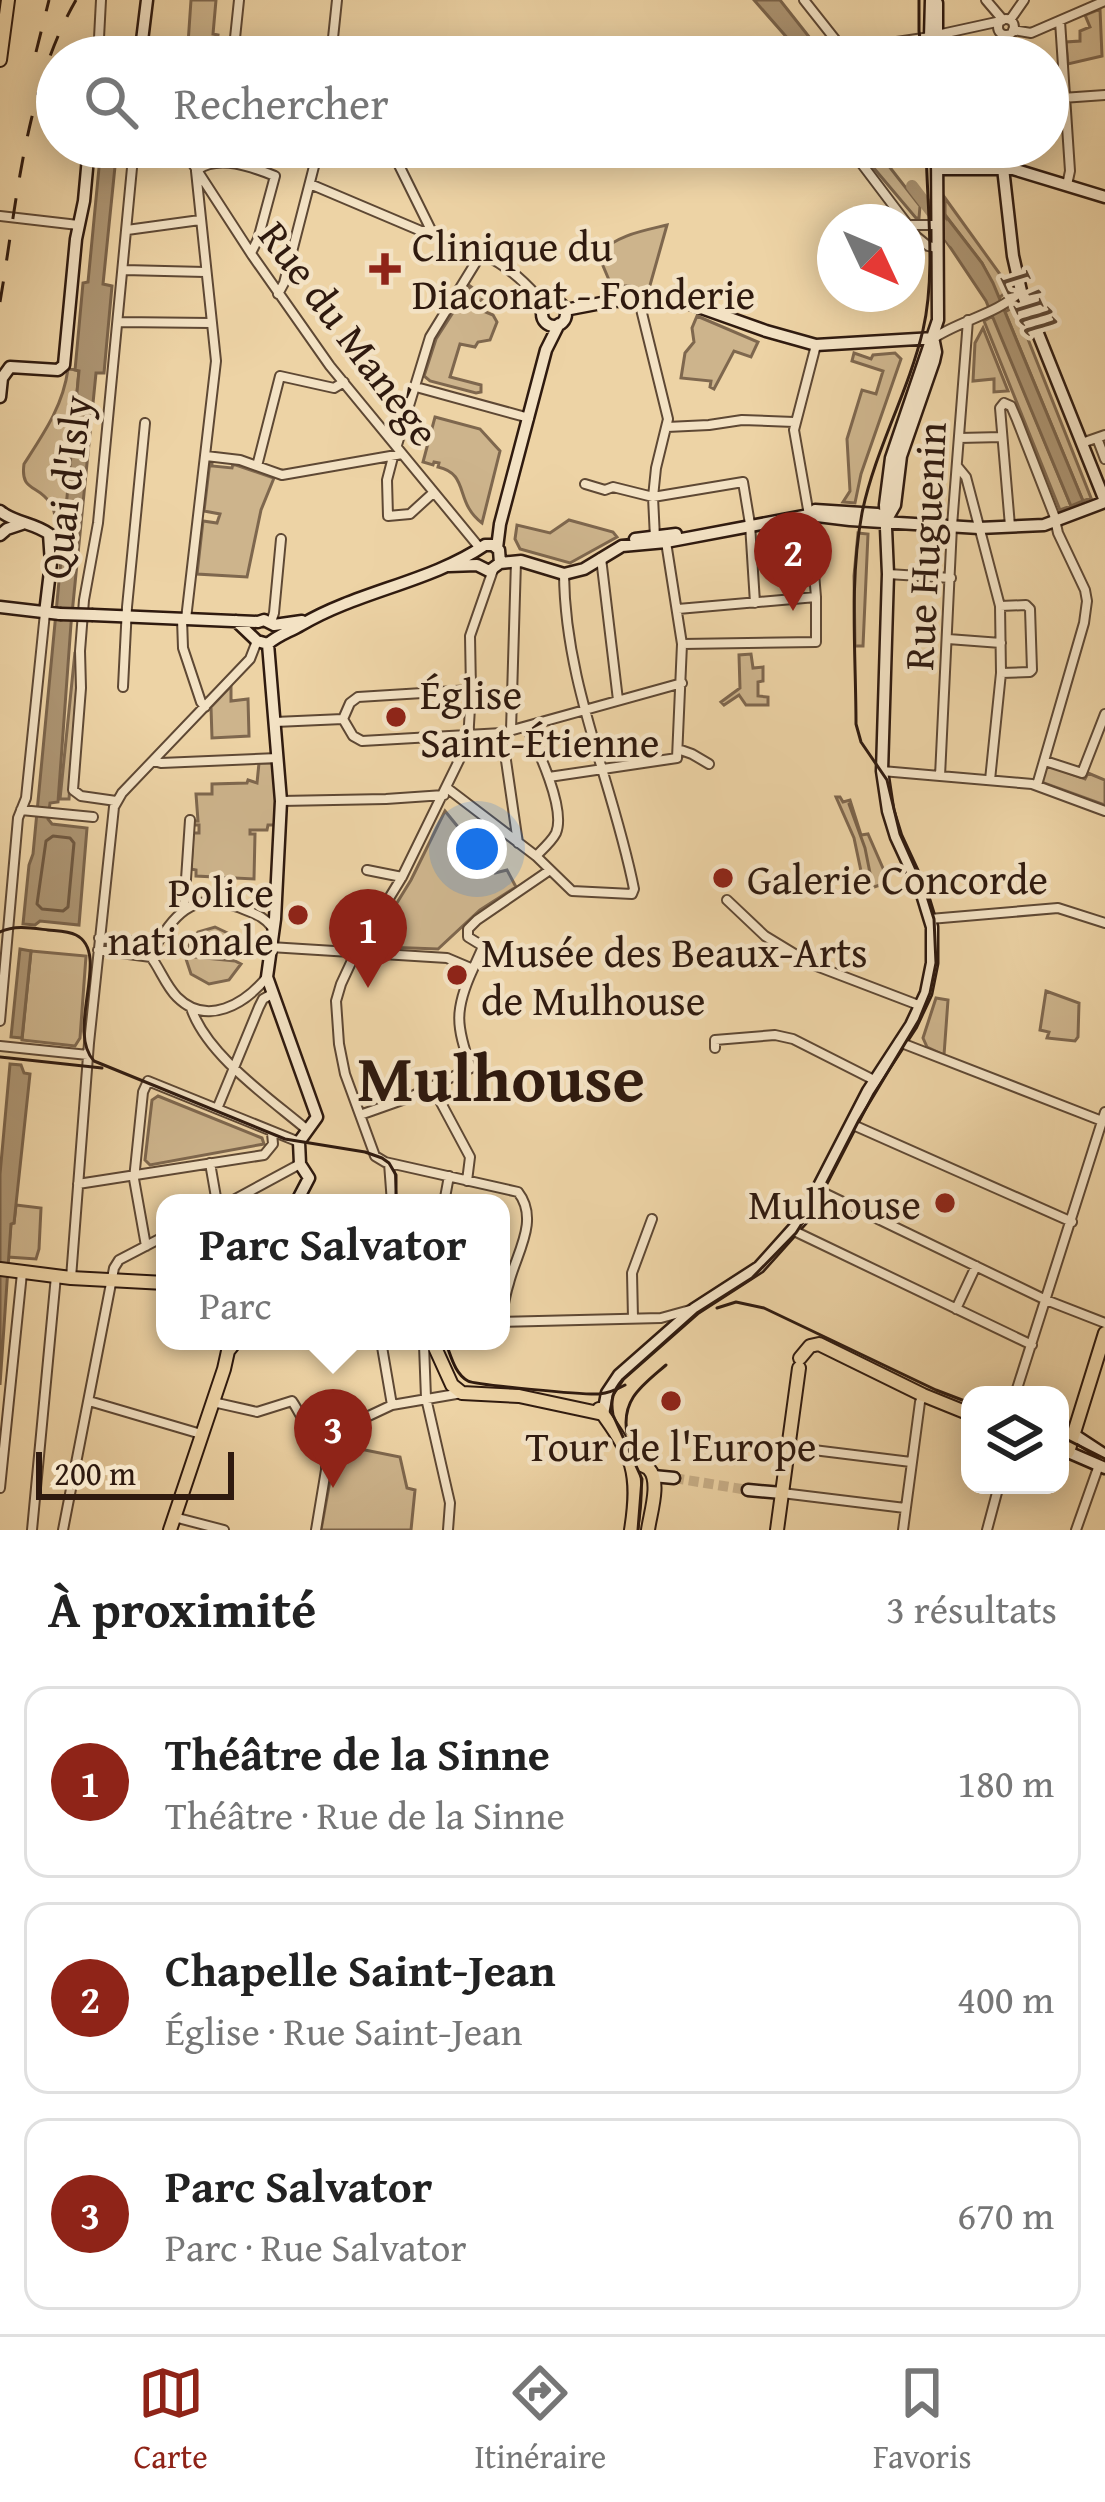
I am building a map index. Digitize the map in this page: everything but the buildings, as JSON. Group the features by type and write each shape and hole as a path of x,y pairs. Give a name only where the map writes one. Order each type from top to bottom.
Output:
{"main road":[{"path":"0,60 8,0"},
{"path":"12,1271 156,1282"},
{"path":"1069,1441 1105,1333"},
{"path":"777,1530 800,1360 810,1346 819,1344 961,1410"},
{"path":"172,1523 229,1350"},
{"path":"224,1369 238,1350"},
{"path":"435,1350 462,1393 519,1396 603,1414 635,1473 632,1530"},
{"path":"629,1460 648,1467 653,1476 648,1530"}],"street":[{"path":"99,36 101,0"},
{"path":"143,36 147,0"},
{"path":"235,36 239,0"},
{"path":"333,36 337,0"},
{"path":"804,0 832,36"},
{"path":"934,0 933,36 1006,26 1031,33 1105,2"},
{"path":"986,0 1006,26"},
{"path":"1006,36 1006,26 1023,0"},
{"path":"1060,21 1061,36"},
{"path":"1069,97 1105,95"},
{"path":"1067,185 1069,152"},
{"path":"0,397 2,378 10,367 58,370 64,364 87,168"},
{"name":"Quai d'Isly","path":"97,798 73,790 80,637 98,523 132,168"},
{"path":"200,168 200,220 216,362 183,649 205,707"},
{"path":"247,168 274,175 252,251"},
{"path":"278,294 314,168"},
{"path":"400,168 430,230 519,278 545,305"},
{"path":"865,168 893,204"},
{"path":"0,607 236,621 265,632 449,566 488,557 569,567 616,543 697,534 815,510 979,528 1060,520 1102,503 1082,443 1017,295 1003,168"},
{"path":"603,1414 610,1386 694,1309 758,1267 792,1230 818,1190 874,1080 921,1006 932,963 930,919 896,837 882,771 886,520 895,506 901,456 936,352 938,248 931,225 937,169 1029,172 1105,197"},
{"name":"Rue du Manège","path":"197,170 278,294 344,382 488,557"},
{"path":"310,184 421,231 430,230"},
{"path":"0,216 78,225"},
{"path":"127,230 200,220"},
{"path":"925,225 931,225"},
{"path":"925,243 938,248"},
{"path":"433,493 410,514 388,516 386,480 430,338 481,254"},
{"path":"124,270 206,272"},
{"path":"565,310 612,301 676,299 816,345 934,338 1017,295"},
{"path":"639,299 667,414 653,497 682,644 678,754"},
{"path":"510,1279 527,1228 523,1197 385,1161 374,1154 345,1074 336,1001 355,954 446,791 469,736 470,636 485,588 488,557 546,350 565,318 565,310 556,302 545,305"},
{"path":"545,305 546,350"},
{"name":"Rue Huguenin","path":"940,776 968,320"},
{"path":"118,322 212,323"},
{"path":"545,322 559,324"},
{"path":"682,644 816,642 808,515 794,422 816,345"},
{"path":"257,466 280,376 334,388 344,382"},
{"path":"416,387 529,418"},
{"path":"1010,527 1000,408 1004,403 1011,406 1060,520 1087,601 1036,785"},
{"path":"668,427 742,420 794,422"},
{"path":"123,687 146,423"},
{"path":"1082,443 1101,436 1105,459"},
{"path":"959,438 1002,437"},
{"path":"206,456 240,460 282,475 398,452"},
{"path":"957,466 966,477 1000,606 1001,673 990,780"},
{"path":"585,484 653,497 740,482 745,486 750,524 755,603"},
{"path":"0,1022 18,818 26,810 48,613 51,543 44,530 3,523"},
{"path":"488,557 565,574 584,569 622,546 663,538"},
{"path":"32,1530 78,1184 116,801 250,659 274,613 280,539"},
{"path":"616,543 601,558 618,700"},
{"path":"512,833 506,731 516,562"},
{"path":"280,801 386,800 446,791 512,833 575,892 631,896 634,889 627,853 576,678 565,574"},
{"path":"888,574 951,578"},
{"path":"678,609 816,597"},
{"path":"1000,606 1030,609 1032,670 1001,673"},
{"path":"265,632 280,801 267,977 317,1117 299,1142 300,1164 309,1180 301,1194"},
{"path":"948,639 1001,643"},
{"path":"343,719 362,741 469,736 526,726 682,682"},
{"path":"343,719 358,697 471,690"},
{"path":"1045,761 1082,773 1105,714"},
{"path":"274,722 343,719"},
{"path":"526,726 549,777 558,823 553,837 536,856"},
{"path":"549,777 678,754 692,754 709,764"},
{"path":"154,760 278,758"},
{"path":"882,771 1036,785 1105,811"},
{"path":"93,817 102,807 97,798"},
{"path":"97,798 116,801"},
{"path":"26,810 93,817 109,837"},
{"path":"184,909 190,820"},
{"path":"367,870 402,877"},
{"path":"360,1115 472,1068 458,1010 482,949 467,935 470,927 550,870"},
{"path":"727,899 765,936 806,960 921,1006"},
{"path":"273,928 264,917 228,903 207,901 184,909 172,920 154,946 154,959 173,993 191,1008 196,1023 233,1067 306,1129"},
{"path":"930,919 1058,908 1105,923"},
{"path":"99,938 154,946"},
{"path":"154,946 161,958 161,972"},
{"path":"270,947 447,958 472,969"},
{"path":"98,950 154,959"},
{"path":"191,1008 230,1008 251,996 267,977"},
{"path":"217,1109 259,1007 272,994"},
{"path":"715,1044 766,1035 798,1040 874,1080"},
{"path":"899,1042 1104,1116 1018,1386"},
{"path":"0,1046 88,1054"},
{"path":"146,1246 135,1175 148,1081 299,1142"},
{"path":"432,1086 470,1157 467,1180"},
{"path":"850,1124 1072,1222"},
{"path":"78,1184 269,1152 274,1144 271,1132"},
{"path":"385,1161 390,1194"},
{"path":"210,1163 215,1194"},
{"path":"245,1194 300,1164"},
{"path":"445,1194 449,1176"},
{"path":"818,1190 1046,1300 1105,1323"},
{"path":"633,1318 632,1273 652,1220"},
{"path":"792,1230 1032,1345"},
{"path":"63,1530 115,1264 156,1241"},
{"path":"956,1309 976,1267"},
{"path":"0,1488 12,1271"},
{"path":"510,1322 661,1318 694,1309"},
{"path":"382,1350 392,1405"},
{"path":"424,1350 426,1398 450,1504 448,1530"},
{"path":"322,1436 392,1405 462,1393"},
{"path":"903,1530 923,1395"},
{"path":"89,1401 201,1433"},
{"path":"212,1402 257,1412 292,1401 310,1430 322,1436"},
{"path":"1073,1434 1103,1462"},
{"path":"316,1530 326,1470 322,1436"},
{"path":"789,1447 911,1462"},
{"path":"1069,1452 1103,1462"},
{"path":"1076,1530 1103,1462"},
{"path":"653,1476 674,1478"},
{"path":"748,1490 905,1508"},
{"path":"987,1530 997,1494"},
{"path":"172,1523 224,1530"}],"shaded area":[{"path":"191,0 216,0 213,34 218,36 189,36"},
{"path":"1100,9 1102,56 1069,64 1069,42 1080,41 1080,31 1090,27 1085,15"},
{"path":"874,168 890,168 918,204 904,204"},
{"path":"945,198 1002,277 1008,290 999,298 982,263 945,215"},
{"path":"667,225 647,296 632,295 630,286 623,286 623,295 604,295 609,280 598,254 622,238"},
{"path":"470,286 484,296 476,308 493,315 497,322 490,340 475,347 460,344 450,377 481,385 481,392 476,393 424,376 436,339"},
{"path":"1012,308 1091,498 1083,501 1005,312"},
{"path":"697,316 758,342 751,357 734,351 714,389 711,381 681,378"},
{"path":"993,316 1071,506 1060,510 984,321"},
{"path":"983,328 1008,391 994,392 994,379 973,381 975,343"},
{"path":"854,353 871,359 895,353 901,359 855,503 843,502 850,491 847,439 862,390 876,394 883,371 852,361"},
{"path":"68,369 79,370 64,543 56,543 53,507 27,484 23,473 57,407"},
{"path":"435,417 480,429 500,451 482,523 473,515 454,476 438,467 439,463 423,462"},
{"path":"210,461 212,466 232,468 233,464 274,478 261,510 247,577 197,574 203,521 217,523 220,514 204,511"},
{"path":"569,520 617,537 570,563 520,549 515,539 517,525 550,533"},
{"path":"858,533 868,534 863,646 855,646"},
{"path":"75,652 78,670 69,799 60,799"},
{"path":"751,654 753,668 763,667 758,696 768,697 768,705 746,705 739,695 724,705 721,702 740,688 739,655"},
{"path":"231,686 231,701 248,699 249,736 212,738 211,707"},
{"path":"259,763 273,763 275,825 250,830 255,834 254,879 196,876 191,869 193,833 199,833 199,825 193,825 198,821 196,794 212,794 212,784 257,783"},
{"path":"1047,765 1085,779 1088,773 1105,780 1105,805 1041,782"},
{"path":"836,797 850,800 861,835 868,834 889,882 865,890 854,838"},
{"path":"445,811 476,849 493,828 502,836 498,842 502,845 488,864 495,873 507,870 516,887 480,910 438,949 384,947 374,940"},
{"path":"215,927 234,936 242,954 186,950 198,932"},
{"path":"31,951 86,956 80,1038 75,1046 22,1040"},
{"path":"185,956 241,964 229,980 209,984 191,974"},
{"path":"1046,991 1079,1003 1075,1041 1047,1038 1049,1032 1040,1030"},
{"path":"936,998 948,1000 944,1055 927,1047 923,1038"},
{"path":"158,1096 262,1138 264,1144 150,1165 145,1160 152,1100"},
{"path":"16,1205 41,1208 36,1259 8,1257"},
{"path":"340,1445 400,1457 407,1488 415,1490 411,1530 321,1530"}],"water":[{"path":"754,0 780,0 808,36 786,36"},
{"path":"99,168 115,168 103,284 112,286 104,373 96,373 58,802 50,803 48,819 52,824 87,828 79,925 23,924 79,371 75,370 83,283 88,282"},
{"path":"945,215 993,283 1083,501 1071,506 986,301 946,241"},
{"path":"20,949 31,951 22,1038 11,1037"},
{"path":"10,1064 21,1065 30,1074 11,1224 0,1385 0,1174"}],"waterway":[{"name":"L'Ill","path":"912,186 954,241"},
{"path":"849,804 873,888"}],"tunnel":[{"path":"674,1478 748,1490"}],"tram line":[{"path":"919,0 920,36"},
{"path":"638,1530 642,1479 613,1415 617,1387 697,1313 752,1278 796,1233 930,993 936,963 934,919 900,834 887,780 861,742 856,724 854,618 862,513 917,353 927,308 927,168"},
{"path":"0,932 11,928 62,931 86,944 90,975 84,1031 94,1061 285,1139 382,1158 396,1175 396,1194"},
{"path":"0,1057 102,1068"},
{"path":"717,1308 736,1302 764,1308 961,1400"},
{"path":"449,1350 459,1373 475,1383 590,1394 625,1385"},
{"path":"627,1433 631,1402 666,1365"},
{"path":"1069,1441 1105,1459"}],"railway":[{"path":"40,36 49,0"},
{"path":"58,36 76,0"},
{"path":"0,302 36,101"}],"place":[{"name":"Clinique du Diaconat - Fonderie","path":"385,269"},
{"name":"Chapelle Saint-Jean","path":"793,611"},
{"name":"Église Saint-Étienne","path":"396,717"},
{"name":"Galerie Concorde","path":"723,878"},
{"name":"Police nationale","path":"298,915"},
{"name":"Musée des Beaux-Arts de Mulhouse","path":"457,975"},
{"name":"Théâtre de la Sinne","path":"368,988"},
{"name":"Mulhouse","path":"945,1203"},
{"name":"Tour de l'Europe","path":"671,1401"},
{"name":"Parc Salvator","path":"333,1488"}],"district":[{"name":"Mulhouse","path":"501,1076"}]}
